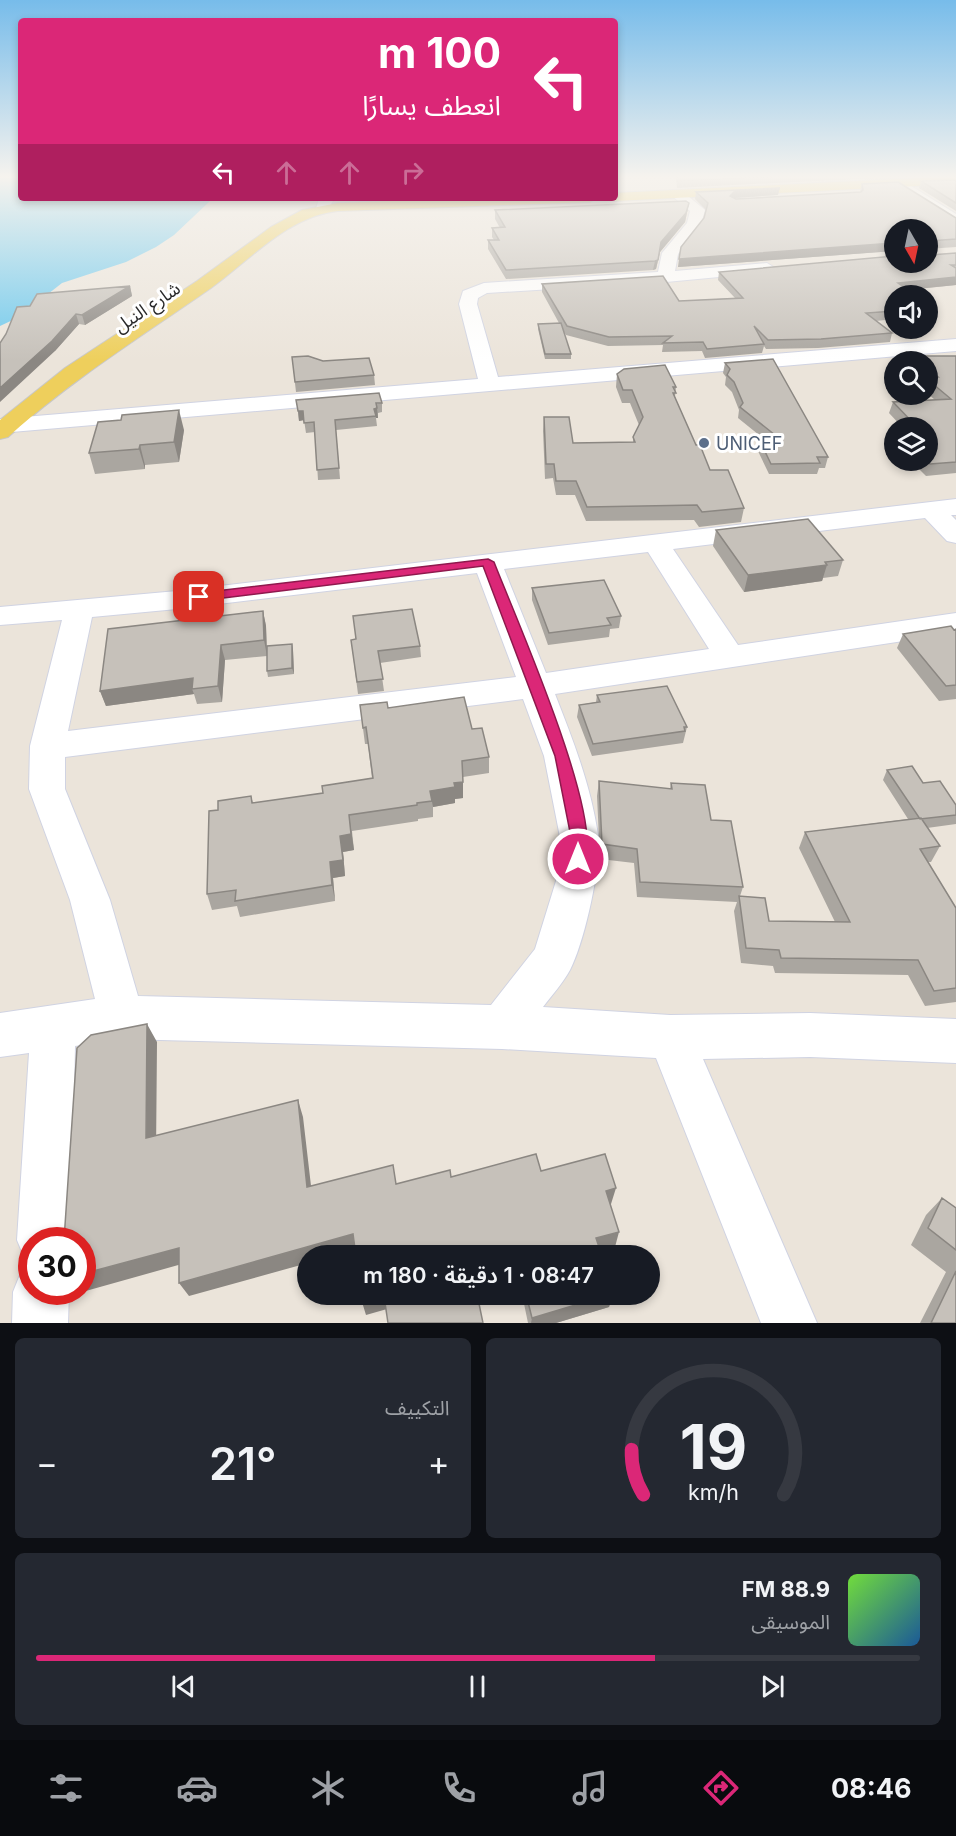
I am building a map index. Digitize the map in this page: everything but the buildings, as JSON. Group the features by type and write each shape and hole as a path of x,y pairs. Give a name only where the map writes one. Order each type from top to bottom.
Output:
{"main road":[{"name":"شارع النيل","path":"2,425 267,238"}],"street":[{"path":"666,277 670,254 683,238"},
{"path":"490,385 468,304 469,295 475,291 484,288 666,277 788,266"},
{"path":"2,425 956,345"},
{"path":"0,616 177,600 944,508 956,535"},
{"path":"656,544 730,657"},
{"path":"488,562 562,756 579,837 576,881 554,958 502,1027"},
{"path":"79,609 47,746 47,789 90,900 122,1017"},
{"path":"47,746 536,686 956,622"},
{"path":"0,1035 122,1017 502,1027 670,1037 810,1035 956,1041"},
{"path":"45,1227 53,1027"},
{"path":"670,1037 789,1323"},
{"path":"40,1323 41,1305"}],"water":[{"path":"0,238 170,238 126,262 62,283 34,310 0,326"}],"place":[{"name":"UNICEF","path":"704,443"}],"route":[{"path":"199,597 488,562 562,756 579,837 578,859"}]}
